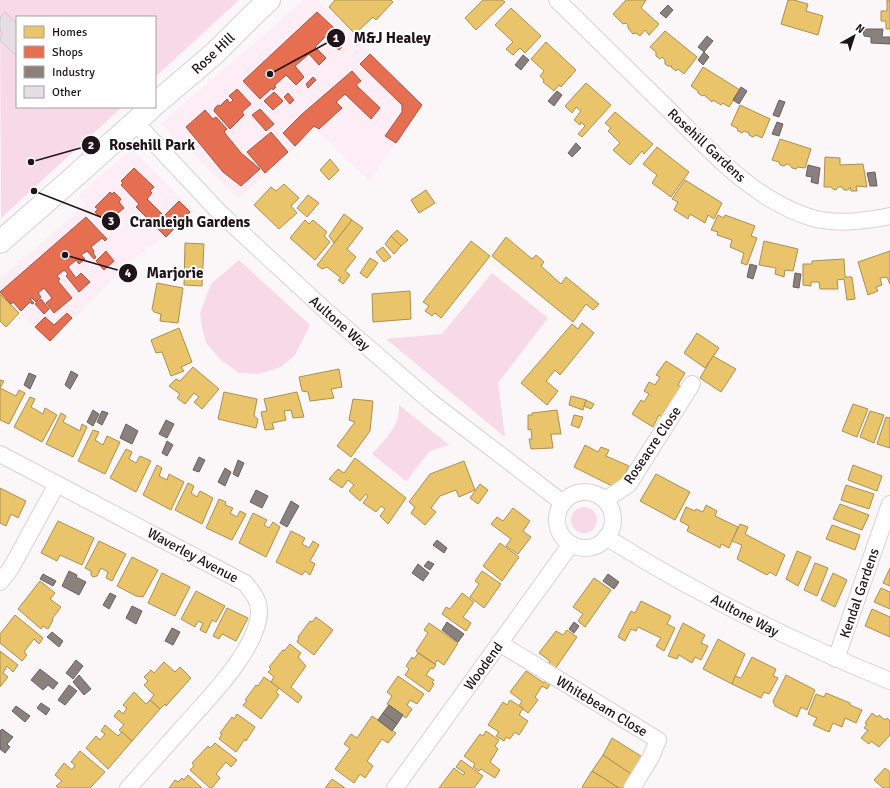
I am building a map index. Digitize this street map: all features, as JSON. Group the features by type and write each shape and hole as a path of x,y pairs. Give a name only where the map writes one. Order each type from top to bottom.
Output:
{"main road":[{"name":"Rose Hill","path":"156,103 215,53 269,0"},
{"path":"0,242 151,108"}],"street":[{"name":"Rosehill Gardens","path":"557,0 738,177 776,203 810,218 841,222 876,219 890,216"},
{"name":"Aultone Way","path":"135,122 218,211 326,312 431,402 563,503"},
{"name":"Roseacre Close","path":"605,500 629,484 692,384"},
{"name":"Waverley Avenue","path":"0,454 245,583 256,596 259,610 257,626 248,645 223,682 128,788"},
{"path":"0,582 10,568 57,484"},
{"path":"588,492 605,500 613,515 613,524 605,540 589,548 571,544 564,538 560,530 558,520 559,511 563,503 570,497 579,493 588,492"},
{"name":"Kendal Gardens","path":"836,659 890,504"},
{"name":"Aultone Way","path":"606,537 666,572 780,633 836,659 890,681"},
{"name":"Woodend","path":"395,788 571,544"},
{"name":"Whitebeam Close","path":"500,643 658,740 652,757 632,788"}],"shaded area":[{"path":"0,0 239,0 156,76 156,16 16,16 16,108 121,108 1,218"},
{"path":"304,0 318,0 423,105 369,181 316,129 238,199 161,124"},
{"path":"132,149 194,211 159,241 135,257 50,342 0,294 0,279 86,205 79,195"},
{"path":"239,260 310,325 295,355 281,367 259,374 239,373 221,360 206,343 202,327 200,313 211,284"},
{"path":"492,273 548,318 498,383 505,437 386,339 442,334"},
{"path":"399,405 449,445 430,451 406,481 372,454 395,426 399,413"},
{"path":"584,507 593,511 597,520 593,529 584,533 575,529 571,520 575,511"}],"building: Homes":[{"path":"335,0 391,0 393,2 376,20 373,17 355,34 329,7"},
{"path":"483,0 502,0 505,2 476,30 465,18"},
{"path":"626,0 646,0 641,8 659,24 649,35 645,30 640,36 636,33 633,34 626,23 623,24 613,14"},
{"path":"788,0 808,4 806,11 823,16 818,35 781,24"},
{"path":"887,0 890,0 890,29 886,29 886,21 881,21 881,11 887,11"},
{"path":"511,8 541,36 525,53 520,48 513,55 506,49 513,42 495,25"},
{"path":"665,31 697,57 684,74 678,69 676,71 671,67 672,66 665,64 665,60 662,57 660,59 656,56 656,52 650,47"},
{"path":"546,42 576,70 561,87 559,85 554,91 543,82 544,80 540,76 544,71 531,59"},
{"path":"703,67 740,90 729,107 723,103 721,105 713,100 712,102 704,95 702,96 698,93 698,91 691,86"},
{"path":"586,83 611,105 582,137 578,134 585,126 581,122 580,125 574,120 581,111 576,107 572,113 565,106"},
{"path":"740,105 770,119 762,138 756,135 753,137 744,131 742,133 731,125"},
{"path":"615,112 653,144 644,154 642,151 630,165 613,150 620,143 608,131 611,128 605,123"},
{"path":"780,139 811,149 805,168 798,167 796,169 787,164 784,166 780,165 779,162 772,160"},
{"path":"657,147 689,172 671,197 652,183 657,175 643,164"},
{"path":"825,157 840,158 840,165 863,164 867,187 856,186 857,191 851,191 850,187 848,190 844,190 842,187 838,187 836,190 831,187 824,187"},
{"path":"330,159 339,170 329,180 320,170"},
{"path":"685,180 722,203 714,219 708,215 705,223 690,214 688,219 674,210 678,202 672,199"},
{"path":"284,184 299,198 291,206 297,213 279,229 254,205 271,187 276,191"},
{"path":"426,190 435,203 419,213 411,200"},
{"path":"308,195 319,203 307,217 297,208"},
{"path":"344,214 352,220 334,243 329,236"},
{"path":"718,215 724,218 725,215 755,226 751,236 757,238 747,265 741,263 744,253 730,247 732,240 717,235 718,232 711,230"},
{"path":"305,220 309,224 313,220 327,232 324,236 330,242 315,260 290,238"},
{"path":"352,220 363,228 347,249 356,257 345,271 350,275 343,284 338,280 341,278 327,267 322,269 317,265"},
{"path":"397,230 408,240 401,246 391,236"},
{"path":"391,236 401,246 394,254 385,244"},
{"path":"506,237 532,259 536,255 544,262 541,266 561,284 566,277 599,304 593,310 586,304 573,322 492,256"},
{"path":"471,241 490,256 441,318 435,313 432,316 425,311 429,306 423,302"},
{"path":"764,241 798,249 793,271 785,270 784,277 775,274 776,268 759,265"},
{"path":"185,243 204,244 202,286 184,285"},
{"path":"383,247 391,257 384,262 376,252"},
{"path":"890,251 890,284 887,277 880,278 882,285 876,287 878,291 868,295 858,262"},
{"path":"370,258 378,263 367,278 360,273"},
{"path":"844,259 845,277 852,277 855,299 847,300 844,279 837,280 838,289 820,289 819,282 811,282 811,286 803,285 803,264 812,264 812,261"},
{"path":"157,283 183,288 178,323 160,321 161,314 154,312 152,309"},
{"path":"410,291 411,319 373,322 372,294"},
{"path":"0,294 19,313 6,327 0,321"},
{"path":"582,323 594,333 560,375 555,370 546,381 558,391 547,405 521,383 572,324 578,329"},
{"path":"179,328 192,362 181,367 184,371 171,376 162,352 156,353 151,340"},
{"path":"697,333 719,348 705,368 684,353"},
{"path":"713,356 736,369 721,392 700,378"},
{"path":"666,361 685,373 678,385 681,387 662,417 659,415 653,427 632,414 641,400 644,402 649,394 644,391 649,382 655,385 660,377 656,375"},
{"path":"193,367 219,389 202,409 194,402 199,397 194,393 185,404 177,398 180,394 169,386 176,379 180,381"},
{"path":"339,369 342,387 331,389 334,398 310,401 308,392 302,391 299,377"},
{"path":"0,380 4,381 0,388"},
{"path":"0,388 16,396 19,390 25,393 9,424 0,420"},
{"path":"224,392 257,399 254,416 258,419 256,428 218,419"},
{"path":"297,392 304,417 293,418 291,410 284,411 286,420 272,423 274,429 265,430 261,412 267,411 264,399"},
{"path":"571,396 586,400 583,410 569,405"},
{"path":"30,397 35,399 31,407 43,414 45,408 57,415 42,442 14,427"},
{"path":"353,399 373,401 370,431 351,457 337,446 355,422 349,420"},
{"path":"586,400 594,404 591,409 584,406"},
{"path":"853,404 868,409 857,437 842,431"},
{"path":"557,410 561,434 551,434 553,448 531,449 529,439 532,439 531,429 528,430 528,415 532,415 532,413"},
{"path":"870,411 884,415 874,443 860,437"},
{"path":"61,413 66,416 63,422 80,431 82,424 87,427 73,457 46,444"},
{"path":"574,415 583,417 579,428 571,425"},
{"path":"886,417 890,418 890,448 877,444"},
{"path":"93,430 99,432 95,440 103,445 107,436 120,442 105,474 78,461"},
{"path":"585,445 598,452 601,447 609,450 606,456 629,466 618,489 574,467"},
{"path":"126,449 132,452 129,459 136,463 140,456 151,461 136,492 110,478"},
{"path":"355,458 406,498 388,524 380,516 385,509 381,506 376,512 363,503 368,496 366,494 360,501 349,491 354,485 348,480 342,488 329,479 338,469 344,473"},
{"path":"464,461 475,490 459,497 456,490 440,496 431,508 436,512 425,525 411,513 415,507 409,502 430,474"},
{"path":"157,465 162,468 159,476 167,480 169,474 184,482 171,510 143,495"},
{"path":"853,465 882,476 877,491 848,480"},
{"path":"656,474 690,492 675,520 640,501"},
{"path":"188,483 194,486 191,493 197,497 200,491 213,498 202,524 175,510"},
{"path":"480,484 488,490 478,504 470,498"},
{"path":"846,485 874,494 869,509 841,500"},
{"path":"0,488 26,501 18,518 11,514 6,526 0,523"},
{"path":"219,499 226,502 225,505 233,508 230,513 237,517 240,511 246,514 232,540 206,528"},
{"path":"840,504 869,515 862,530 833,519"},
{"path":"706,505 717,511 715,516 738,527 729,548 721,544 720,548 687,531 689,526 680,521 686,507 695,511 696,509 703,512"},
{"path":"513,508 530,521 523,531 531,537 518,554 506,546 511,539 491,524 497,517 503,521"},
{"path":"253,513 267,520 264,525 269,528 273,522 280,527 266,557 239,543"},
{"path":"58,521 94,538 82,565 60,555 57,561 41,553"},
{"path":"740,524 748,527 745,534 785,555 776,576 770,572 767,575 737,559 742,545 732,541"},
{"path":"832,525 860,535 855,550 826,539"},
{"path":"291,531 305,538 302,544 309,548 313,541 319,545 310,561 315,564 310,575 305,571 302,575 276,562"},
{"path":"99,541 126,554 112,581 106,578 108,572 101,568 97,576 93,577 91,575 91,571 85,568"},
{"path":"500,543 519,557 502,581 483,566"},
{"path":"797,551 811,557 798,586 786,579"},
{"path":"132,557 158,570 143,597 136,596 117,586"},
{"path":"815,563 828,568 817,596 804,590"},
{"path":"890,568 890,586 883,583"},
{"path":"482,571 501,584 484,608 470,597 479,584 475,581"},
{"path":"162,573 190,587 175,616 148,603"},
{"path":"833,573 847,580 835,607 821,600"},
{"path":"594,578 611,590 585,627 578,621 583,614 573,607"},
{"path":"40,581 55,593 50,599 61,607 52,619 53,620 48,629 43,626 41,629 18,609"},
{"path":"881,588 890,592 890,609 874,602"},
{"path":"196,591 225,606 216,622 212,620 206,633 200,630 203,623 198,621 195,627 181,619"},
{"path":"462,593 474,602 463,617 471,623 466,631 442,614 446,607 450,609"},
{"path":"641,601 671,616 667,624 675,628 664,651 656,646 661,638 638,627 636,631 631,629 625,641 618,637 631,611 635,613"},
{"path":"227,608 248,618 236,641 222,634 219,639 213,636"},
{"path":"872,609 890,617 890,637 865,626"},
{"path":"15,615 43,638 39,644 34,639 24,652 27,655 22,661 0,643 0,634"},
{"path":"316,617 333,630 314,655 297,642 298,637 310,621 312,622"},
{"path":"429,623 458,643 444,665 437,660 435,664 416,651 428,633 424,630"},
{"path":"683,623 705,635 701,643 708,646 701,660 695,657 692,663 679,655 677,659 668,656"},
{"path":"567,630 577,637 553,672 546,667 550,661 539,653 556,631 563,635"},
{"path":"718,639 745,654 732,684 703,669"},
{"path":"290,644 301,653 298,657 306,666 291,687 302,697 298,703 271,682 274,677 268,672 271,669 269,667"},
{"path":"0,651 18,665 13,672 7,666 3,673 8,677 0,687"},
{"path":"418,653 436,665 433,669 431,668 426,675 434,680 432,683 434,684 429,692 405,675 409,669 406,666 412,657 414,659"},
{"path":"752,657 776,669 773,676 778,678 769,694 764,692 761,698 732,684 735,676 741,678"},
{"path":"164,662 175,672 180,667 191,678 166,706 165,704 160,709 150,700 154,695 144,685 148,681 144,677 151,670 154,673"},
{"path":"526,671 544,683 548,678 552,681 547,689 542,686 535,697 538,700 528,713 519,706 522,701 510,692"},
{"path":"786,675 815,690 807,710 801,707 797,717 775,706 773,701"},
{"path":"398,676 424,694 417,704 410,700 407,705 412,709 406,718 387,704 392,696 387,692"},
{"path":"264,677 279,688 276,692 279,695 261,719 243,705 256,685 258,686"},
{"path":"134,692 146,704 150,700 160,709 132,741 119,730 124,725 114,716 119,710 123,714 127,708 123,705"},
{"path":"826,693 850,703 850,705 862,710 856,723 845,718 842,727 833,723 829,732 813,725 817,718 808,714 816,694 824,697"},
{"path":"510,700 523,708 519,715 528,721 519,735 515,732 510,739 506,737 504,741 496,736 499,732 488,725 503,702 507,705"},
{"path":"872,713 877,717 879,715 885,720 887,718 890,721 890,735 879,747 871,741 869,744 861,738 868,730 864,728 867,724 865,723"},
{"path":"237,714 255,727 246,741 245,739 236,752 219,739 222,734 220,733 232,717 234,719"},
{"path":"372,716 396,733 388,743 382,739 367,761 373,766 365,778 360,774 354,783 335,769 350,748 344,744 351,734 357,738"},
{"path":"105,725 118,736 122,732 132,741 108,769 86,748 96,736 100,740 105,734 101,731"},
{"path":"486,731 499,740 495,746 498,749 490,762 500,770 495,778 481,769 479,771 473,767 475,764 464,756 480,734 483,736"},
{"path":"612,738 644,758 634,776 603,755"},
{"path":"215,743 237,760 231,767 226,762 216,774 220,778 212,788 210,788 190,770 194,766 192,763 208,746 210,748"},
{"path":"80,751 105,772 90,788 59,788 56,786 62,781 55,775 64,763 72,770 75,765 71,762"},
{"path":"603,755 634,776 625,788 619,788 592,771"},
{"path":"461,760 483,776 474,788 439,788 454,768 463,775 465,773 456,767"},
{"path":"885,768 890,772 890,788 883,788 874,780"},
{"path":"592,771 619,788 582,787"},
{"path":"188,775 202,788 169,788 175,780 178,782 182,778 184,780"},
{"path":"332,779 345,788 325,788"}],"building: Shops":[{"path":"317,12 334,28 315,47 326,58 319,65 309,54 295,66 304,77 296,85 286,75 274,86 276,87 273,90 272,88 260,99 243,81"},
{"path":"336,41 342,47 339,50 333,45"},
{"path":"370,54 422,105 396,143 385,136 402,112 402,105 360,64"},
{"path":"352,71 361,81 356,85 380,108 371,119 345,94 336,102 342,108 319,129 314,126 295,146 283,133 301,115"},
{"path":"313,77 316,80 308,88 306,84"},
{"path":"237,89 251,104 242,112 244,115 230,129 214,111 218,105 220,106 227,99 230,103 233,100 229,96"},
{"path":"274,92 283,101 273,110 264,101"},
{"path":"288,93 294,100 290,104 284,97"},
{"path":"260,109 274,124 266,131 252,115"},
{"path":"205,110 213,119 216,117 227,129 224,132 241,153 260,169 241,186 223,172 186,127"},
{"path":"271,132 288,152 265,173 247,152"},
{"path":"134,168 154,187 150,191 152,193 147,199 164,216 179,201 190,212 166,237 136,207 139,204 121,185 123,183 121,181"},
{"path":"110,192 112,194 114,192 121,199 119,202 124,208 111,219 115,223 112,226 106,219 104,221 95,212 98,209 95,207"},
{"path":"86,217 107,239 105,241 102,238 91,247 96,257 94,259 87,251 81,255 85,259 79,264 76,260 68,267 76,278 81,273 90,282 79,292 66,276 68,274 64,270 57,276 60,279 58,281 72,298 54,313 46,303 52,298 44,288 38,293 41,297 36,302 32,298 30,299 34,303 32,304 30,302 21,311 13,302 11,304 0,292"},
{"path":"106,251 114,261 104,270 96,261"},
{"path":"41,299 49,309 44,314 35,304"},
{"path":"67,313 72,318 50,341 35,327 45,317 54,325"}],"building: Industry":[{"path":"668,5 673,10 666,18 660,13"},
{"path":"863,29 883,29 882,37 890,37 890,44 871,43 871,37 864,36"},
{"path":"707,36 713,41 704,52 698,47"},
{"path":"704,52 709,57 703,65 698,60"},
{"path":"523,55 529,60 521,70 515,65"},
{"path":"741,87 747,91 739,104 733,100"},
{"path":"557,91 562,95 554,106 548,101"},
{"path":"779,100 785,102 779,117 773,115"},
{"path":"777,122 783,124 779,136 772,134"},
{"path":"576,143 581,148 572,157 568,153"},
{"path":"808,165 820,168 818,184 811,182 812,177 806,176"},
{"path":"875,172 877,186 870,186 867,173"},
{"path":"750,264 757,266 753,279 747,277"},
{"path":"795,273 801,274 799,288 793,287"},
{"path":"71,371 78,375 70,389 65,385"},
{"path":"29,373 36,376 30,389 24,385"},
{"path":"93,410 99,414 93,426 87,422"},
{"path":"102,411 108,413 102,425 97,422"},
{"path":"166,420 174,424 167,438 159,434"},
{"path":"126,424 138,431 132,444 120,438"},
{"path":"167,441 173,445 167,456 162,453"},
{"path":"199,457 205,460 199,472 193,470"},
{"path":"238,460 244,463 238,477 233,474"},
{"path":"225,468 231,472 225,486 218,482"},
{"path":"256,490 268,496 262,508 250,502"},
{"path":"291,501 299,506 287,527 280,523"},
{"path":"437,540 447,548 444,553 433,545"},
{"path":"428,561 434,564 430,570 424,566"},
{"path":"418,564 429,573 423,581 412,573"},
{"path":"69,571 77,575 76,577 86,582 79,595 62,586"},
{"path":"43,574 56,581 53,586 40,579"},
{"path":"608,574 619,582 614,589 603,581"},
{"path":"110,593 116,596 109,609 103,605"},
{"path":"132,606 142,611 136,624 126,618"},
{"path":"447,622 464,634 458,642 442,630"},
{"path":"574,622 579,626 574,633 569,629"},
{"path":"172,628 180,632 173,645 165,641"},
{"path":"52,632 63,641 59,647 47,637"},
{"path":"76,660 83,666 73,679 66,673"},
{"path":"40,669 58,683 53,689 48,685 43,690 31,680"},
{"path":"79,675 91,689 84,695 73,682"},
{"path":"69,685 77,691 65,705 58,700"},
{"path":"41,703 50,709 46,715 37,708"},
{"path":"389,705 403,715 397,724 383,713"},
{"path":"16,706 30,716 25,722 12,711"},
{"path":"383,713 397,724 392,731 378,720"},
{"path":"2,729 13,737 7,744 10,747 5,753 0,749 0,731"}],"building: Other":[{"path":"5,12 16,23 16,55 0,41 0,36 2,33 0,31 0,17"}],"place":[{"name":"M&J Healey","path":"270,74"},
{"name":"Rosehill Park","path":"31,162"},
{"name":"Cranleigh Gardens","path":"34,191"},
{"name":"Marjorie","path":"65,255"}]}
